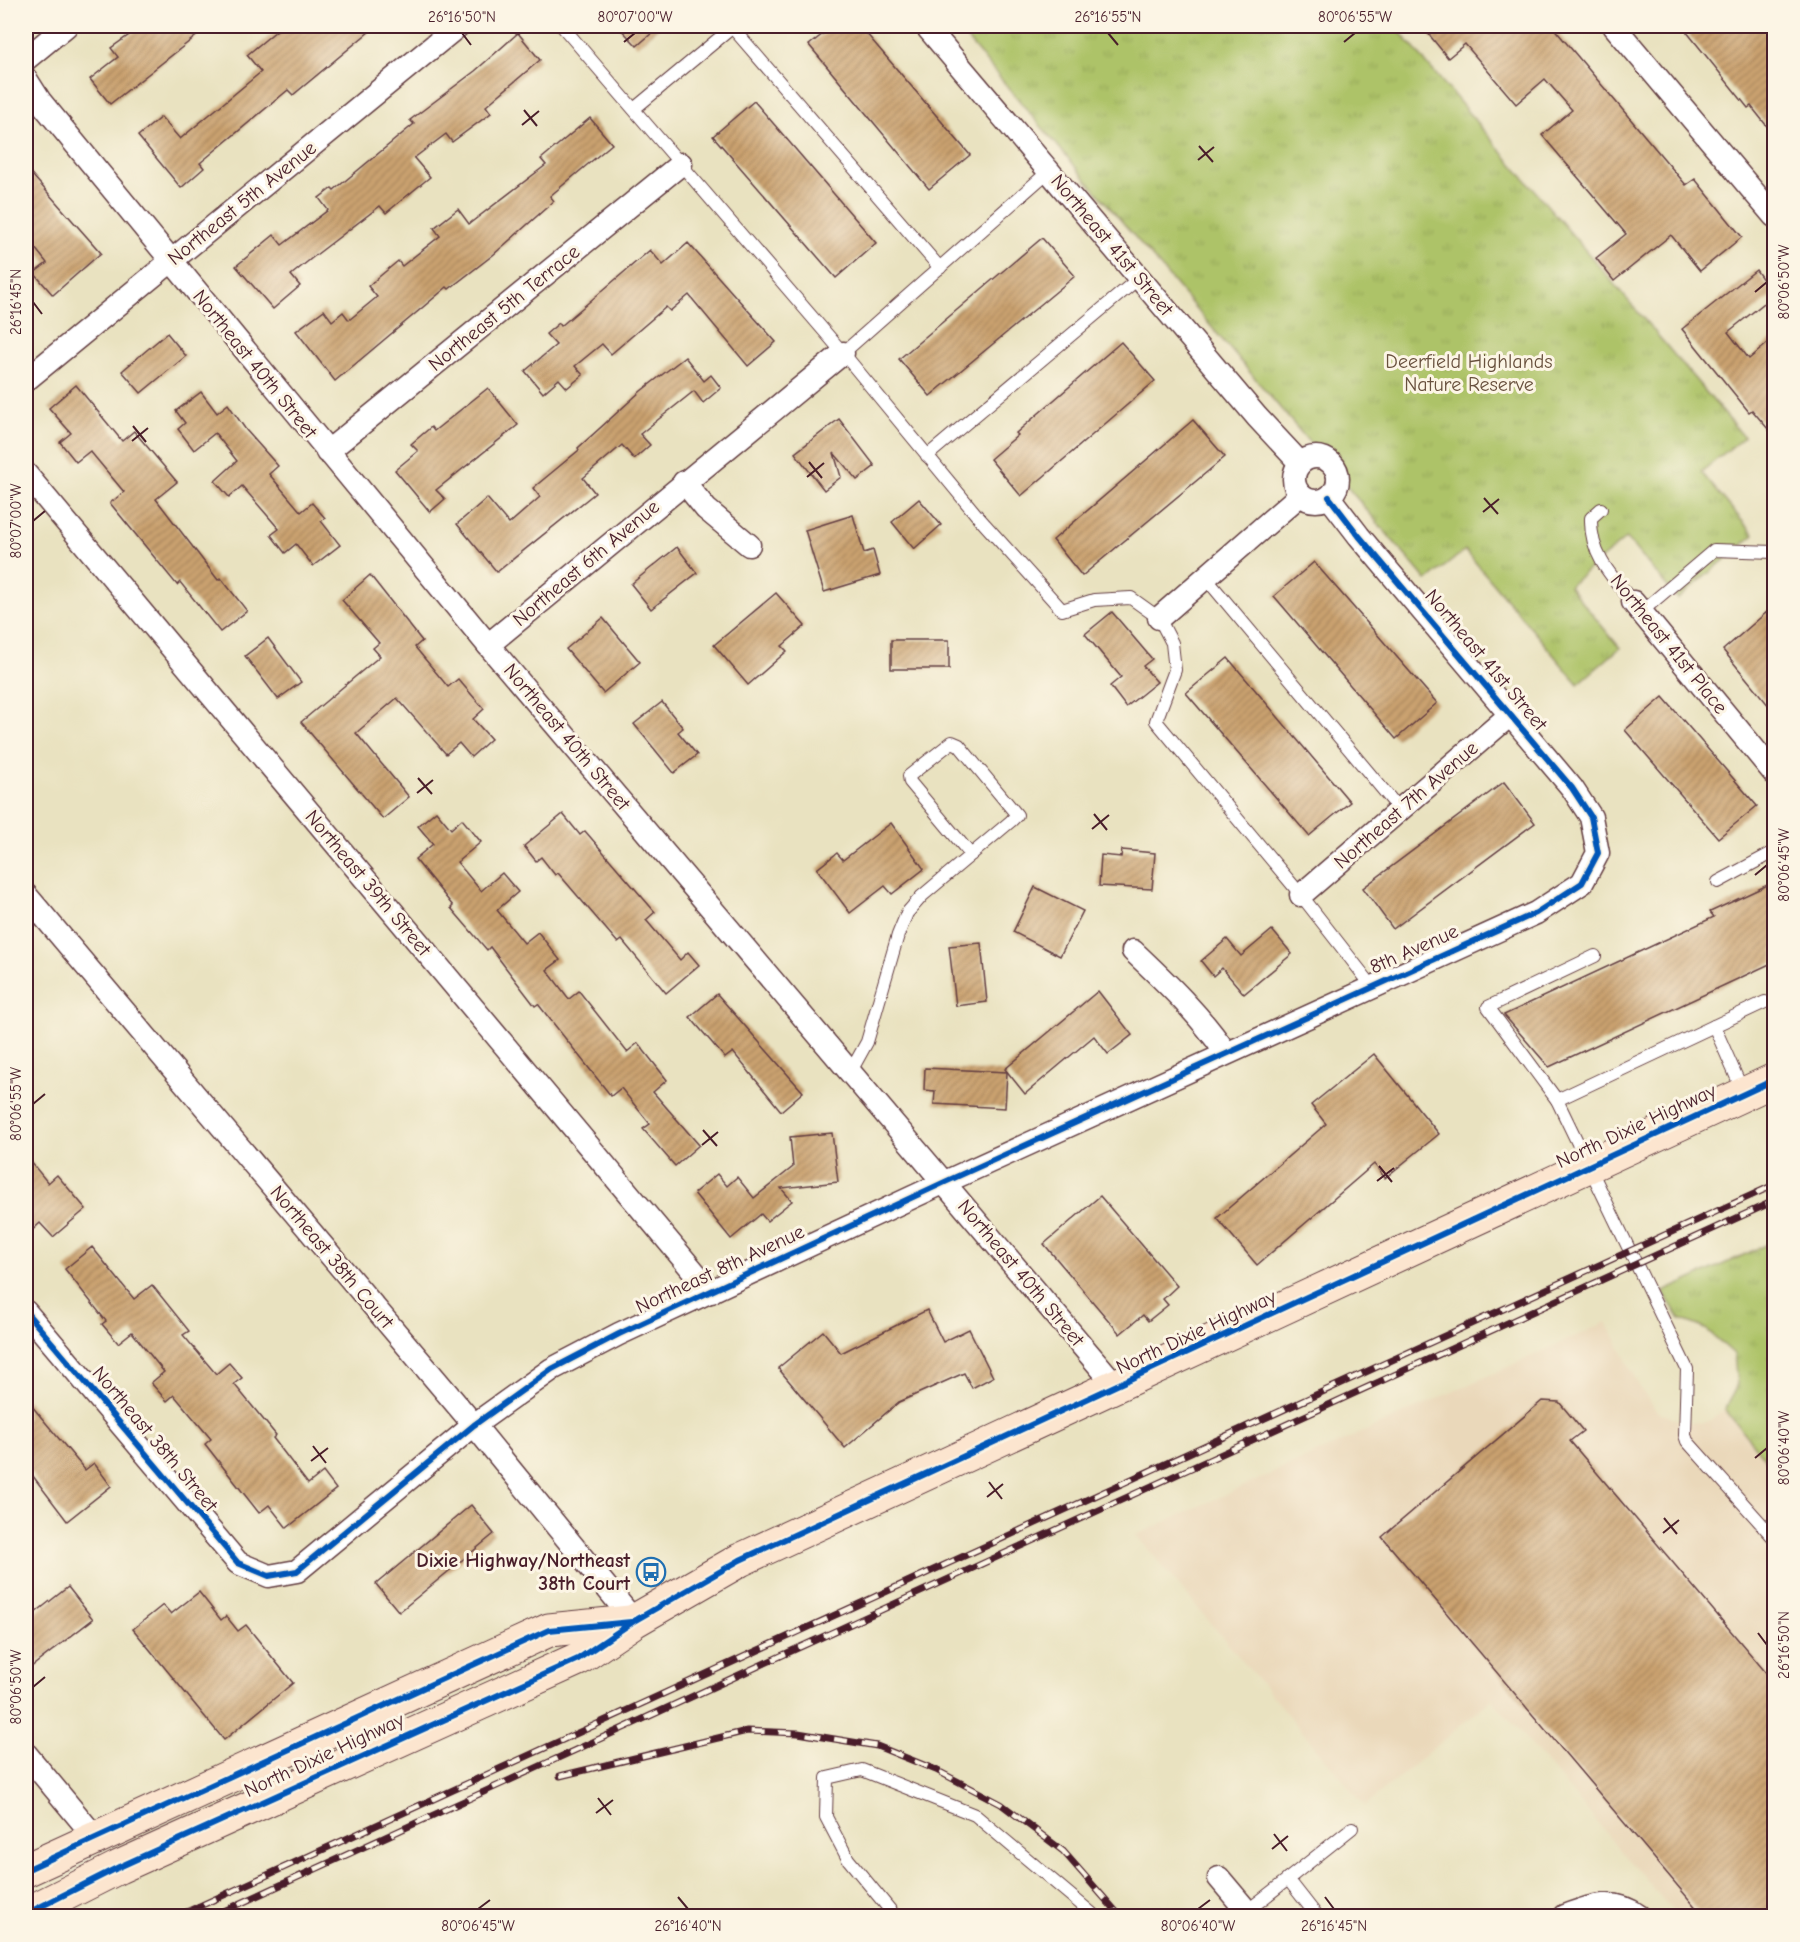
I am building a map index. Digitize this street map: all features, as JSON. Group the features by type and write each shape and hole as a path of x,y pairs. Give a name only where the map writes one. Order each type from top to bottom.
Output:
{"main road":[{"name":"North Dixie Highway","path":"26,1914 119,1867 578,1659 634,1621 740,1560 1117,1387 1774,1080"},
{"name":"North Dixie Highway","path":"26,1870 94,1836 549,1630 634,1621"}],"street":[{"path":"26,59 66,26"},
{"name":"Northeast 5th Avenue","path":"26,380 458,26"},
{"name":"Northeast 41st Street","path":"926,26 1257,417 1300,463"},
{"path":"1614,26 1774,216"},
{"name":"Northeast 40th Street","path":"26,79 40,101 327,452 1117,1387"},
{"name":"Northeast 5th Terrace","path":"327,452 681,164"},
{"name":"Northeast 6th Avenue","path":"488,645 843,353"},
{"path":"1317,456 1334,464 1339,483 1329,497 1314,501 1300,495 1294,478 1300,463 1317,456"},
{"name":"Northeast 39th Street","path":"26,474 711,1292"},
{"path":"684,482 706,509 749,545"},
{"path":"1159,618 1300,495"},
{"name":"Northeast 41st Street","path":"1329,497 1572,788 1592,817 1598,853"},
{"name":"Northeast 41st Place","path":"1637,607 1774,772"},
{"name":"Northeast 7th Avenue","path":"1301,895 1510,715"},
{"name":"8th Avenue","path":"1226,1053 1536,913 1582,883 1598,853"},
{"name":"Northeast 38th Court","path":"26,895 474,1425 634,1621"},
{"path":"1133,951 1169,984 1213,1034 1226,1053"},
{"name":"Northeast 8th Avenue","path":"269,1576 297,1571 474,1425 552,1369 945,1182 1226,1053"},
{"name":"Northeast 38th Street","path":"26,1312 238,1563 269,1576"},
{"path":"26,1754 94,1836"},
{"path":"1219,1878 1249,1914"},
{"path":"1564,1917 1593,1905 1626,1906 1639,1917"}],"lane":[{"path":"562,26 843,353 927,456 1062,610 1094,600 1131,598 1159,618 1173,643 1175,670 1156,721 1301,895 1372,986"},
{"path":"634,110 733,26 940,268"},
{"path":"843,353 1049,171"},
{"path":"927,456 1139,278"},
{"name":"Northeast 41st Place","path":"1601,509 1591,518 1590,539 1613,578 1637,607"},
{"path":"1637,607 1714,550 1774,552"},
{"path":"1205,577 1400,810"},
{"path":"851,1071 867,1042 898,935 907,913 922,896 971,855 1017,815 959,745 952,742 909,776 910,782 971,855"},
{"path":"1718,882 1774,852"},
{"path":"1595,956 1488,1006 1557,1100 1687,1369 1685,1435 1687,1441 1774,1538"},
{"path":"1557,1100 1765,1002"},
{"path":"1714,1026 1744,1094"},
{"path":"895,1917 848,1859 826,1817 827,1778 862,1770 975,1815 1095,1917"},
{"path":"1249,1914 1352,1828"},
{"path":"1288,1880 1317,1917"}],"shaded area":[{"path":"1607,1322 1640,1388 1657,1411 1684,1423 1707,1422 1725,1410 1774,1470 1774,1916 1677,1916 1492,1699 1365,1806 1136,1535"}],"green space":[{"name":"Deerfield Highlands Nature Reserve","path":"956,26 1395,26 1744,437 1701,472 1754,535 1678,599 1626,538 1569,586 1620,648 1578,684 1465,550 1427,581"},
{"path":"1774,1241 1774,1470 1725,1410 1737,1385 1734,1354 1706,1329 1680,1319 1663,1292"}],"building":[{"path":"142,26 209,26 110,104 90,79 118,57 111,48"},
{"path":"282,26 376,26 293,95 288,90 200,163 204,168 181,188 138,136 161,117 180,139 261,72 247,55"},
{"path":"618,26 660,26 637,46"},
{"path":"833,26 860,26 970,155 929,189 809,45"},
{"path":"1422,26 1552,26 1686,185 1695,179 1742,237 1700,271 1671,235 1614,281 1596,258 1626,234 1542,135 1572,110 1545,79 1516,104 1465,44 1448,58"},
{"path":"1682,26 1774,26 1774,135 1751,106 1748,108"},
{"path":"518,33 540,60 486,106 491,113 452,142 446,134 414,158 430,177 386,213 380,206 291,275 300,286 273,309 236,266 274,235 282,245 328,210 319,198 332,188 334,190 414,124 410,120 475,71"},
{"path":"754,101 876,243 836,278 713,136"},
{"path":"590,118 612,144 550,196 554,201 493,255 449,289 447,287 335,381 296,331 324,310 332,321 343,312 349,320 377,297 368,286 398,261 402,266 440,236 434,228 458,209 469,224 546,165 541,159"},
{"path":"26,168 101,253 53,295 34,273 47,263 26,237"},
{"path":"1042,238 1075,276 930,396 899,359"},
{"path":"688,243 776,342 748,366 689,295 670,311 666,307 611,354 602,344 575,366 583,375 567,388 559,379 543,393 525,371 556,345 546,334 559,323 561,326 650,250 663,265"},
{"path":"1756,270 1774,295 1728,332 1749,359 1774,338 1774,436 1752,410 1749,412 1682,329"},
{"path":"167,333 186,356 141,393 122,371"},
{"path":"1121,342 1155,381 1021,496 990,459 1018,435 1016,433"},
{"path":"685,357 704,381 711,375 721,388 703,403 694,391 640,434 650,445 634,459 622,445 583,478 595,493 497,572 457,524 487,498 509,524 540,497 533,488 579,450 578,448 641,391"},
{"path":"76,385 122,441 134,431 177,482 156,499 218,580 221,578 247,611 220,632 180,582 177,585 110,503 124,492 90,451 76,462 60,442 71,433 49,408"},
{"path":"488,388 518,425 436,490 445,499 430,512 395,470 418,451 411,444 431,427 434,431"},
{"path":"201,392 217,413 228,404 246,430 278,466 269,474 301,512 312,503 325,518 321,521 340,545 313,566 296,544 285,553 271,535 279,529 242,486 229,497 215,481 237,461 215,433 194,450 178,429 185,423 176,411"},
{"path":"839,419 875,466 857,480 834,453 841,477 824,490 795,453"},
{"path":"1193,420 1225,457 1082,576 1053,540"},
{"path":"919,499 941,525 914,549 892,522"},
{"path":"853,515 864,553 873,550 880,575 824,592 805,530"},
{"path":"677,547 697,573 651,609 631,584"},
{"path":"1314,562 1437,703 1396,739 1274,596"},
{"path":"370,575 422,641 415,647 448,687 458,679 484,709 473,719 491,739 471,757 459,743 446,754 397,698 356,733 409,797 383,819 301,722 380,656 373,648 379,643 342,600"},
{"path":"776,593 805,626 782,646 787,651 748,685 714,645"},
{"path":"1774,606 1774,712 1723,650"},
{"path":"1112,612 1152,659 1143,666 1157,682 1126,707 1110,686 1121,677 1085,634"},
{"path":"603,618 640,662 603,693 566,649"},
{"path":"268,638 301,682 278,699 245,656"},
{"path":"891,640 949,640 949,669 891,669"},
{"path":"1228,658 1350,802 1309,836 1186,693"},
{"path":"1663,697 1757,806 1718,838 1625,730"},
{"path":"662,702 683,728 678,732 697,755 674,773 634,724"},
{"path":"1504,782 1535,823 1393,929 1363,888"},
{"path":"436,811 451,829 462,819 481,842 457,862 481,891 502,873 518,892 497,910 524,943 538,932 560,960 547,970 569,999 579,991 627,1052 638,1043 667,1080 653,1092 699,1145 675,1166 643,1129 650,1124 621,1088 611,1096 538,1004 535,1006 490,947 487,950 451,908 453,906 415,859 433,844 418,826"},
{"path":"563,814 580,835 585,831 655,912 646,920 680,960 688,952 699,965 666,993 622,940 618,943 558,873 555,875 541,857 536,861 524,846"},
{"path":"891,823 924,869 892,894 885,886 850,913 817,869 837,853 843,860"},
{"path":"1122,850 1155,853 1152,889 1099,886 1101,855 1121,857"},
{"path":"1774,882 1774,962 1549,1067 1504,1015 1714,917 1710,912"},
{"path":"1035,887 1083,911 1060,956 1013,932"},
{"path":"1272,930 1292,954 1244,994 1222,968 1213,976 1201,961 1227,939 1241,956"},
{"path":"981,943 987,1002 956,1006 949,946"},
{"path":"1098,991 1132,1035 1108,1054 1094,1036 1025,1094 1005,1069"},
{"path":"717,994 803,1092 781,1111 733,1052 725,1058 690,1017"},
{"path":"1374,1054 1439,1134 1385,1178 1374,1164 1257,1265 1217,1218 1326,1124 1311,1105"},
{"path":"925,1068 1007,1072 1005,1108 934,1104 935,1091 924,1090"},
{"path":"832,1133 838,1182 781,1188 792,1201 767,1221 761,1214 731,1239 694,1193 717,1174 727,1186 737,1177 754,1198 793,1167 790,1137"},
{"path":"26,1156 48,1183 57,1175 86,1209 53,1237 40,1223 26,1236"},
{"path":"1100,1196 1177,1286 1163,1299 1168,1305 1148,1321 1143,1315 1120,1334 1044,1244"},
{"path":"92,1247 134,1299 152,1285 189,1331 183,1335 216,1374 229,1363 242,1378 234,1384 276,1435 273,1438 308,1484 323,1472 336,1489 287,1528 269,1505 259,1513 205,1444 211,1439 174,1395 167,1401 151,1383 164,1372 132,1332 118,1343 102,1324 106,1321 65,1269"},
{"path":"927,1310 943,1342 969,1329 993,1377 972,1388 964,1373 899,1402 845,1448 778,1368 823,1331 841,1353"},
{"path":"26,1399 85,1470 94,1463 111,1486 67,1521 26,1467"},
{"path":"1542,1401 1559,1402 1583,1431 1570,1441 1774,1682 1774,1917 1704,1917 1382,1537"},
{"path":"471,1505 494,1534 399,1612 376,1584"},
{"path":"68,1587 93,1619 26,1671 26,1620"},
{"path":"199,1592 221,1620 226,1616 238,1631 246,1625 293,1683 224,1740 133,1629 163,1605 171,1614"}],"railway":[{"path":"178,1916 1774,1185"},
{"path":"213,1916 1774,1201"},
{"path":"560,1776 747,1731 798,1733 877,1746 936,1770 1001,1804 1063,1851 1120,1916"}],"cycle path":[{"path":"26,1312 238,1563 269,1576 297,1571 474,1425 552,1369 619,1334 945,1182 1536,913 1582,883 1598,853 1591,817 1572,788 1359,536 1329,497"},
{"path":"26,1914 119,1867 578,1659 634,1621 740,1560 1774,1080"},
{"path":"26,1870 549,1630 631,1622"}],"place":[{"name":"Dixie Highway/Northeast 38th Court","path":"651,1572"}]}
